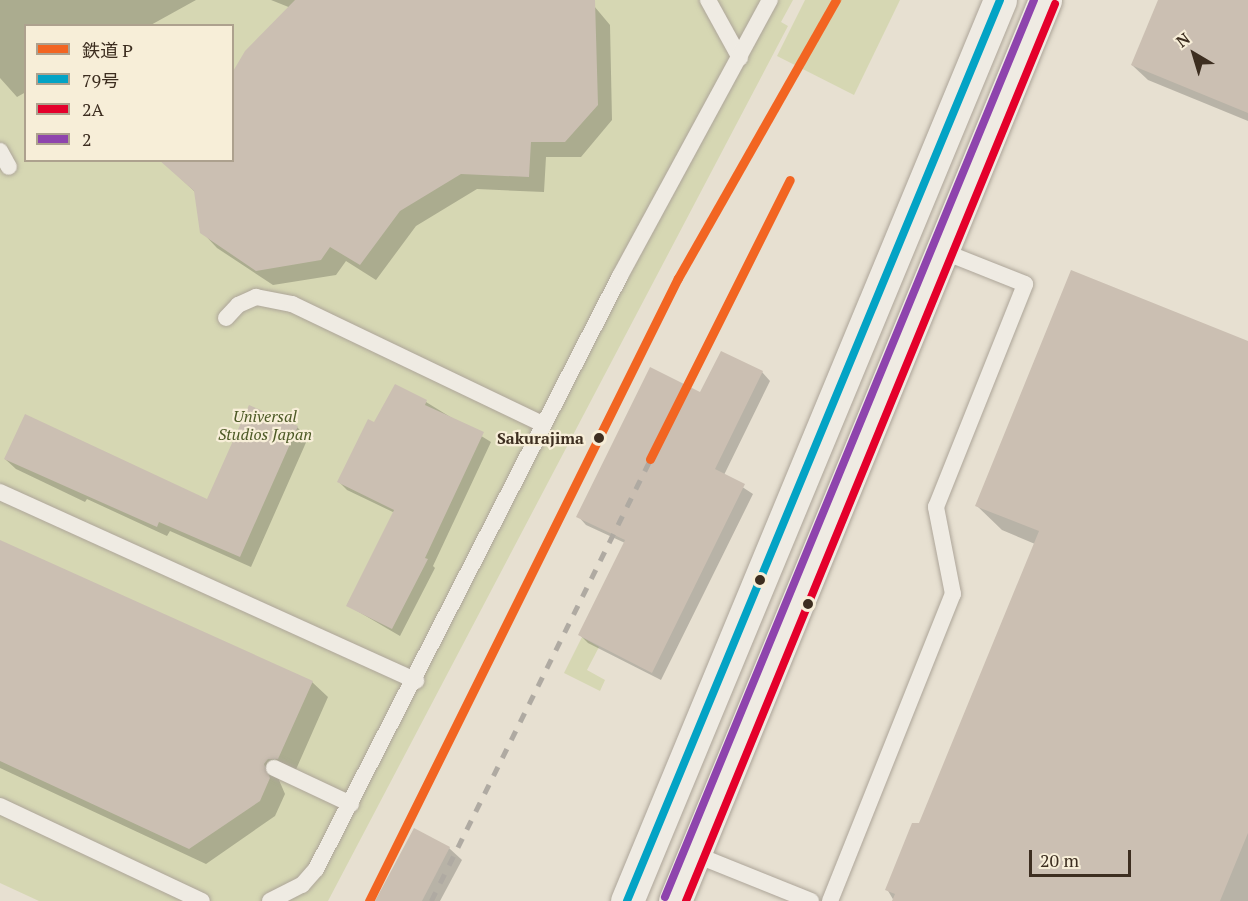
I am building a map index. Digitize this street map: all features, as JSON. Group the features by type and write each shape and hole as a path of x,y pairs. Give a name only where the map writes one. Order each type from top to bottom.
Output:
{"street":[{"path":"627,901 1000,0"},
{"path":"675,901 1045,0"}],"lane":[{"path":"708,0 741,58"},
{"path":"270,901 302,885 316,869 416,681 543,424 741,58 770,0"},
{"path":"0,151 9,167"},
{"path":"830,901 953,594 936,507 1025,284 942,251"},
{"path":"226,318 238,304 256,297 292,304 543,424"},
{"path":"0,492 416,681"},
{"path":"274,768 351,804"},
{"path":"0,806 202,901"},
{"path":"694,854 793,898 811,901"}],"green space":[{"name":"Universal Studios Japan","path":"0,0 793,0 781,22 788,26 328,901 39,901 0,883"},
{"path":"805,0 900,0 854,95 777,56"},
{"path":"582,637 599,647 587,670 605,680 600,691 564,673"}],"building":[{"path":"295,0 595,0 598,105 565,142 531,142 529,177 461,174 400,211 360,265 330,247 321,260 256,271 200,233 194,191 161,162 234,162 234,70 245,51"},
{"path":"1158,0 1248,0 1248,113 1131,65"},
{"path":"1071,270 1248,341 1248,833 1220,901 892,901 895,894 885,890 912,823 919,823 1039,531 975,506"},
{"path":"721,351 763,371 715,469 745,484 652,673 578,635 625,540 576,517 650,367 700,392"},
{"path":"395,384 427,400 425,405 484,432 425,558 428,559 392,629 346,606 394,510 337,482 368,419 374,422"},
{"path":"249,405 298,426 240,557 159,522 157,527 4,459 25,414 207,499"},
{"path":"0,540 313,681 278,759 268,759 264,764 270,778 260,801 189,849 0,761"},
{"path":"414,828 450,847 422,901 375,901"}],"railway":[{"path":"431,901 650,459"}],"rail line":[{"name":"P","path":"369,901 678,278 836,0"},
{"name":"P","path":"650,459 790,180"}],"transit line":[{"name":"79号","path":"627,901 1000,0"},
{"name":"2","path":"665,897 1034,0"},
{"name":"2A","path":"686,901 1055,4"}],"place":[{"name":"Sakurajima","path":"599,438"}]}
